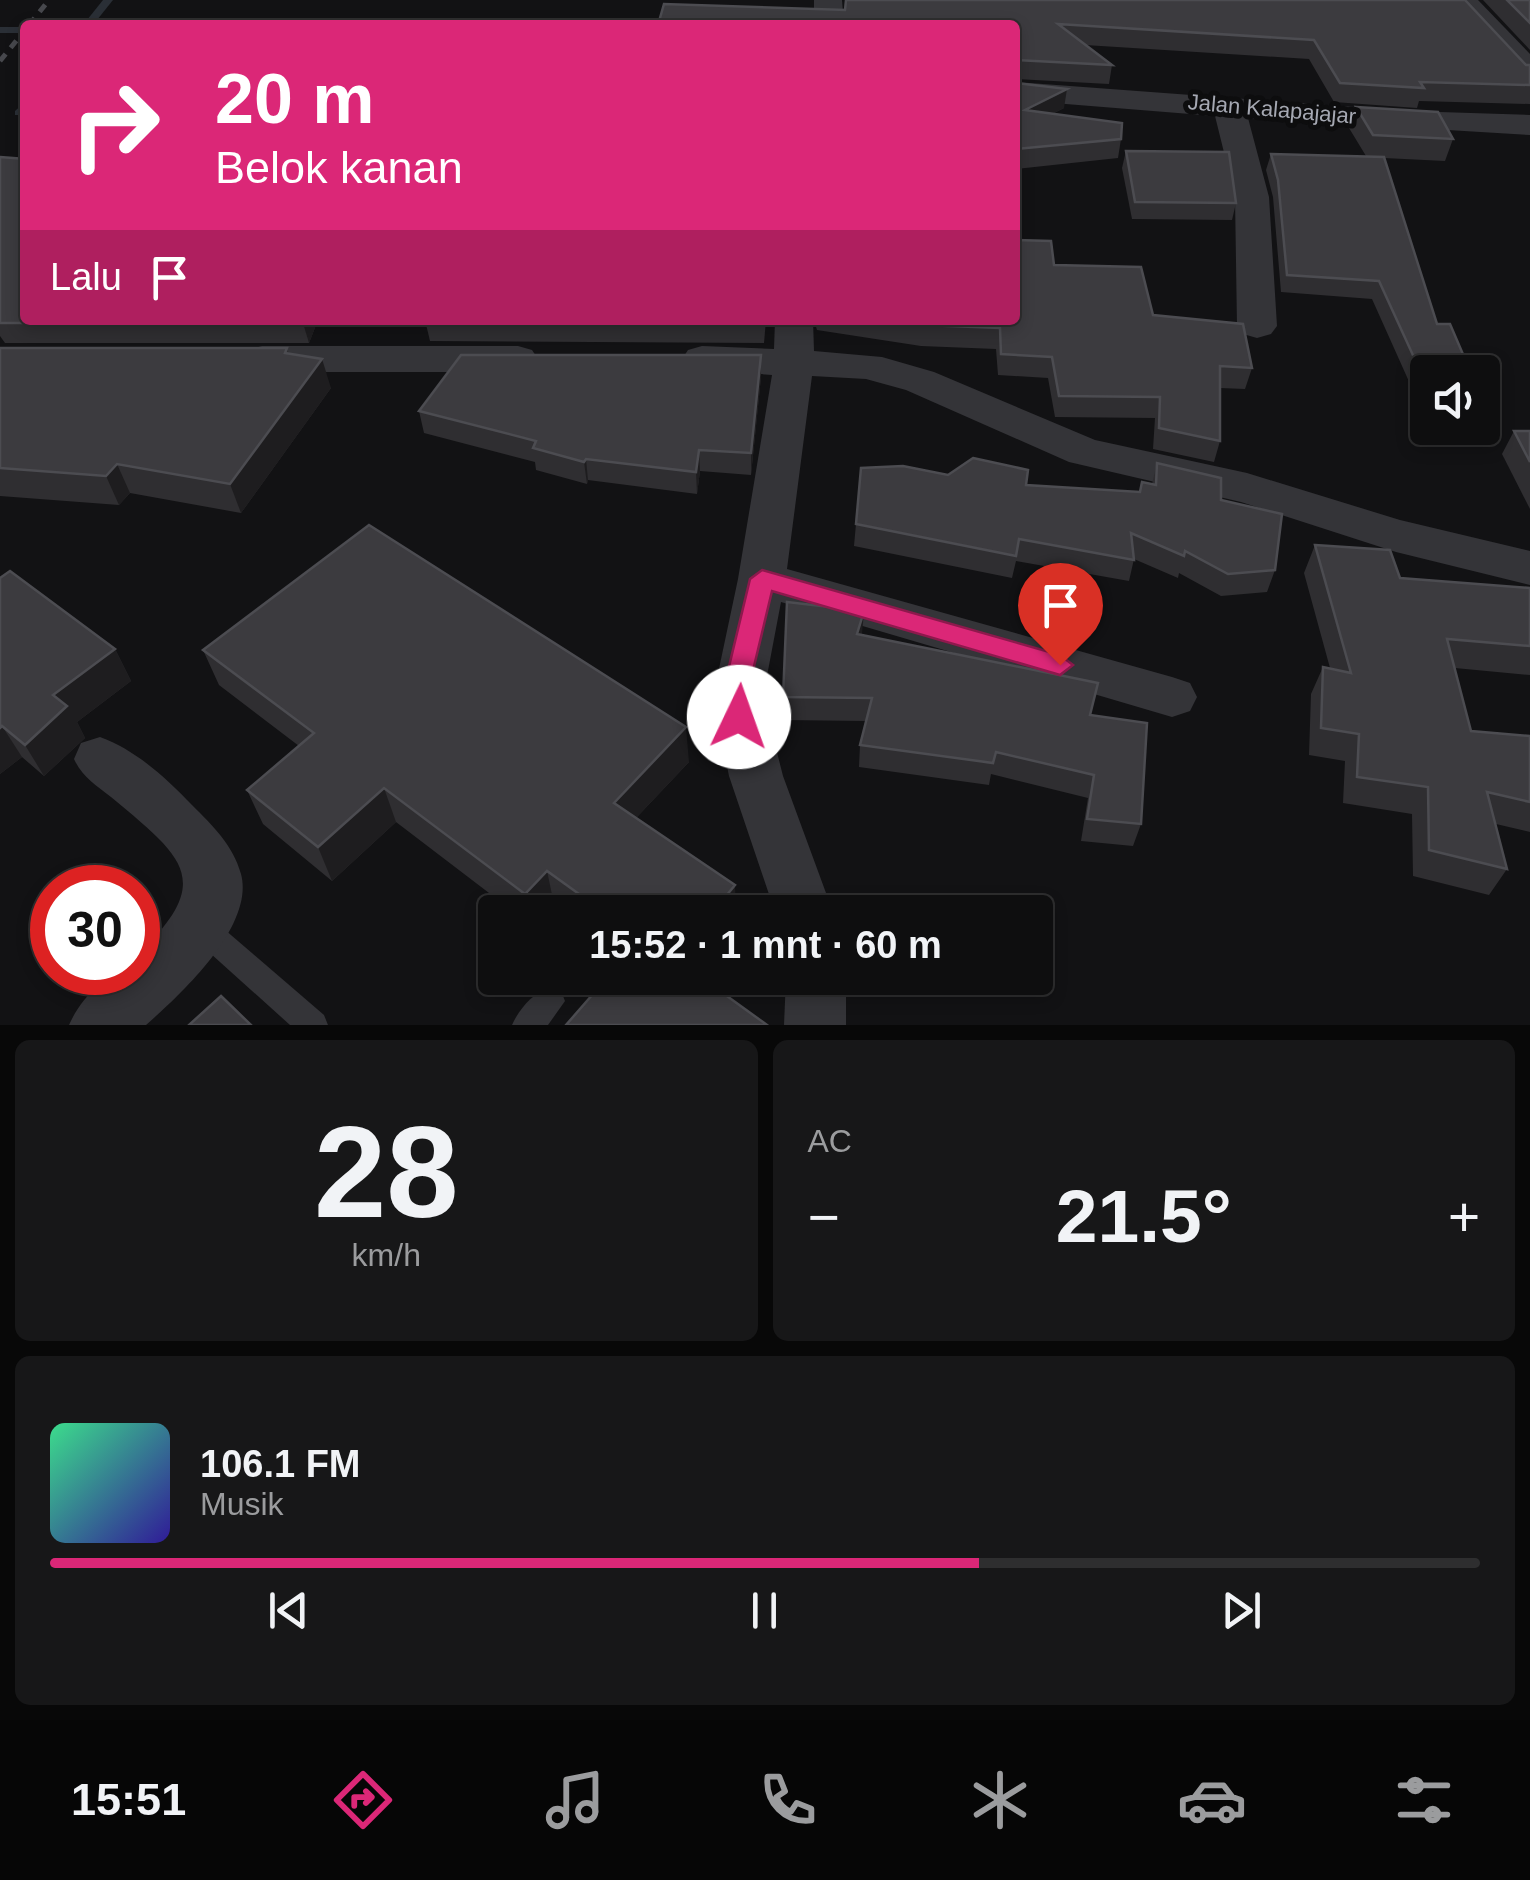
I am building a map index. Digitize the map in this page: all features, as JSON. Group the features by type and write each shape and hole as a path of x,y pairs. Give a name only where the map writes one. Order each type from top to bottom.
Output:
{"street":[{"path":"1461,0 1490,25 1530,72"},
{"name":"Jalan Kalapajajar","path":"1020,91 1408,121 1530,125"},
{"path":"1228,106 1252,197 1257,326"},
{"path":"655,359 794,340 896,373 1084,452 1247,488 1396,536 1530,568"},
{"path":"794,340 762,579 739,679 739,717 798,895"},
{"path":"214,360 555,359"},
{"path":"762,579 1172,697"},
{"path":"100,759 138,785 202,851 214,882 200,926 176,955 100,1025"},
{"path":"815,1025 816,995"}],"lane":[{"path":"200,926 314,1025"},
{"path":"527,1025 550,1001"}],"building":[{"path":"846,0 1465,0 1530,65 1530,85 1420,82 1424,88 1340,83 1314,40 1058,24 1112,65 1020,60 1020,20 659,20 664,4 845,10"},
{"path":"1507,0 1530,0 1530,23"},
{"path":"1020,84 1067,89 1025,110 1122,123 1121,139 1020,149"},
{"path":"1356,107 1438,112 1453,139 1373,135"},
{"path":"1126,151 1229,152 1236,203 1135,202"},
{"path":"1271,154 1384,157 1437,324 1450,324 1463,355 1413,355 1379,281 1287,275 1278,180"},
{"path":"0,157 20,159 20,323 0,323"},
{"path":"1020,240 1051,241 1054,265 1141,267 1153,315 1243,324 1252,368 1220,366 1220,441 1159,428 1160,397 1059,396 1052,357 1001,354 1000,328 923,325 1020,325"},
{"path":"0,348 287,348 285,353 322,359 230,484 117,464 106,476 0,468"},
{"path":"461,355 761,355 751,453 699,450 696,472 586,459 584,462 533,448 536,441 419,411"},
{"path":"1514,431 1530,431 1530,462"},
{"path":"973,458 1028,470 1026,485 1140,492 1142,482 1156,485 1157,463 1221,478 1221,500 1282,514 1275,570 1228,574 1185,551 1184,556 1131,533 1134,560 1019,539 1016,556 856,524 861,468 903,466 948,475"},
{"path":"369,525 686,727 614,803 735,885 727,895 580,895 547,871 525,894 384,788 318,847 247,790 314,733 203,650"},
{"path":"1315,545 1390,550 1400,578 1530,588 1530,646 1447,639 1471,731 1530,736 1530,802 1487,792 1507,869 1429,850 1428,787 1357,777 1359,734 1321,728 1323,667 1351,673"},
{"path":"10,571 115,649 53,695 67,706 25,745 0,728 0,578"},
{"path":"787,602 864,611 857,634 1098,683 1090,715 1147,723 1141,824 1087,819 1094,775 996,752 993,763 860,745 872,698 783,697"},
{"path":"592,995 726,995 767,1025 566,1025"},
{"path":"221,996 251,1025 189,1025"}],"waterway":[{"path":"92,20 108,0"},
{"path":"0,30 20,30"}],"railway":[{"path":"33,20 49,0"},
{"path":"0,61 20,36"}],"route":[{"path":"739,717 739,679 762,579 1060,665"}]}
